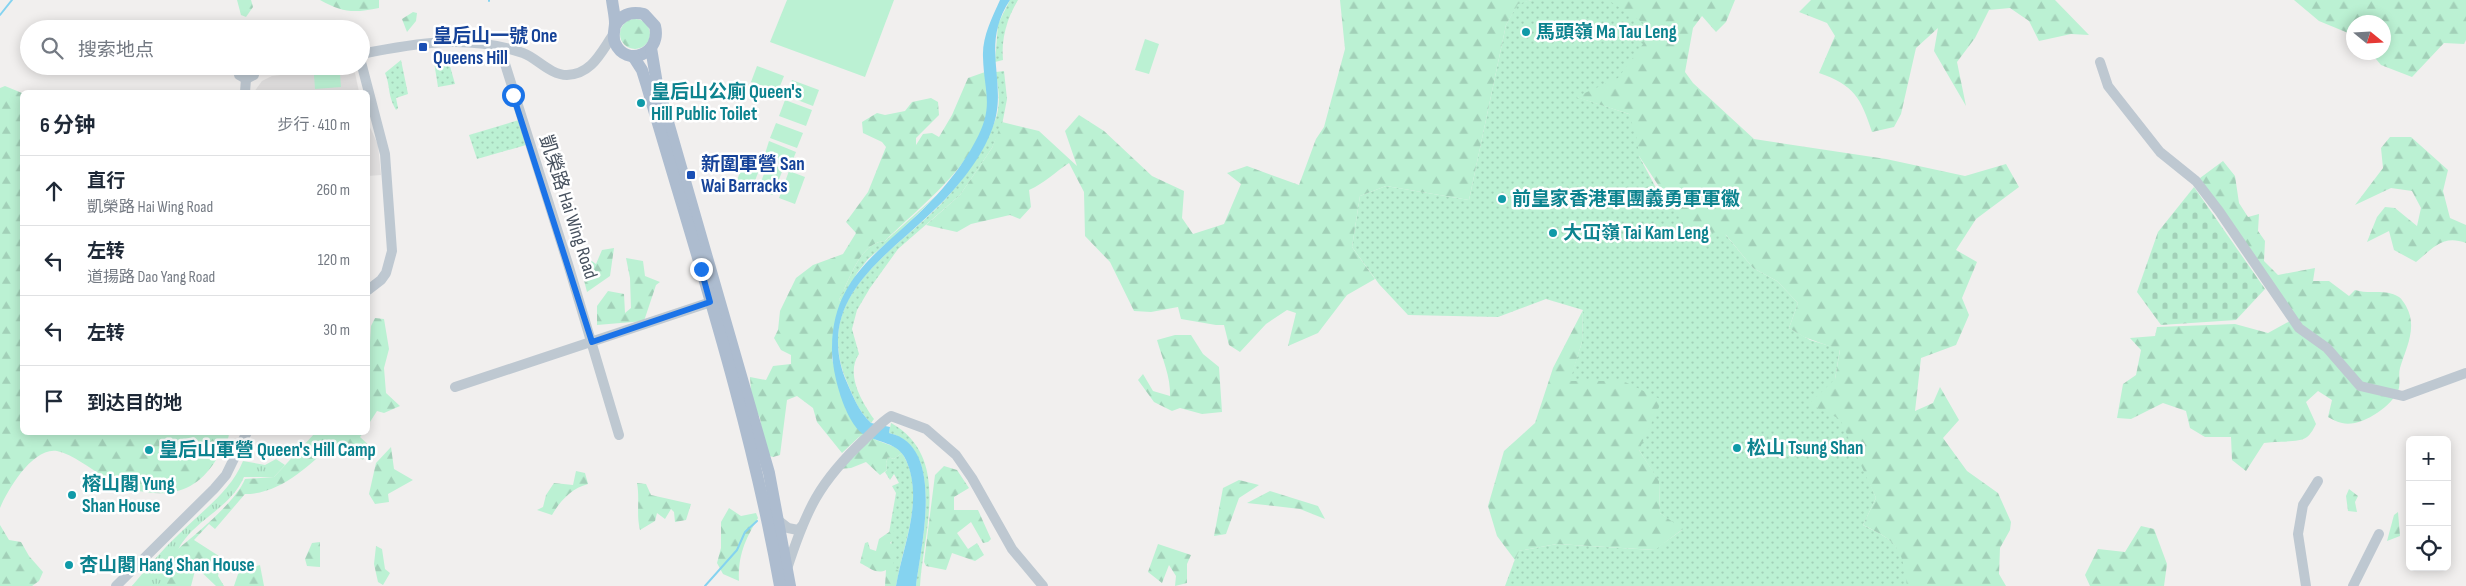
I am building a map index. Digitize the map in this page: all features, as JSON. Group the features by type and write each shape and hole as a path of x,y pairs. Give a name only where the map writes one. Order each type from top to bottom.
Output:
{"main road":[{"path":"612,0 615,44 640,65 645,78 710,302 758,475 780,586"},
{"path":"628,54 643,54 651,48 656,39 655,26 629,0"},
{"path":"614,30 624,16 640,13"},
{"path":"651,48 657,84 758,431 790,586"}],"street":[{"path":"370,52 435,41 454,41 524,53 555,72 565,75 579,72 600,56 614,30"},
{"name":"凱榮路 Hai Wing Road","path":"500,48 619,434"},
{"path":"600,56 628,54"},
{"path":"2100,62 2108,86 2160,152 2196,181 2219,211 2299,328 2327,348 2360,386 2403,396 2466,373"},
{"path":"239,75 246,78 252,77 253,75"},
{"path":"364,75 368,90"},
{"path":"245,90 246,78"},
{"path":"370,96 385,154 392,251 386,272 370,289"},
{"path":"455,387 710,302"},
{"path":"787,570 802,526 827,479 883,421 891,416 923,427 956,455 972,478 1012,549 1043,586"},
{"path":"116,586 214,489 226,475 246,435"},
{"path":"2306,586 2298,534 2303,505 2318,481"},
{"path":"778,521 791,529 798,530 802,526"},
{"path":"2353,586 2379,534"}],"shaded area":[{"path":"355,75 359,90 255,90 262,81 272,76"},
{"path":"370,127 378,145 381,175 370,176"}],"green space":[{"path":"237,0 251,0 253,7 246,17 241,15"},
{"path":"320,0 379,0 379,8 349,11 342,10"},
{"path":"787,0 894,0 865,77 770,42"},
{"path":"1010,0 1018,0 1006,29 1003,44 1003,60 995,62 998,24"},
{"path":"1340,0 1532,0 1518,4 1506,25 1469,200 1386,186 1360,196 1352,247 1375,279 1347,295 1318,333 1288,346 1296,313 1287,310 1266,324 1240,352 1229,345 1224,325 1181,319 1178,307 1151,312 1134,311 1110,262 1085,236 1084,192 1069,163 1029,190 1031,207 1020,219 1010,215 971,224 957,232 926,225 960,195 992,148 1002,122 1039,131 1077,166 1065,131 1079,115 1104,131 1152,176 1184,191 1182,218 1193,234 1224,224 1241,184 1227,173 1247,166 1299,185 1316,139 1324,127 1345,49"},
{"path":"1532,0 1611,0 1650,23 1646,48 1619,85 1577,97 1629,114 1642,133 1639,156 1655,186 1687,222 1720,228 1753,268 1777,281 1798,303 1789,328 1810,340 1840,349 1835,379 1844,422 1876,498 1863,525 1884,536 1897,547 1907,573 1908,586 1505,586 1518,551 1557,544 1654,550 1682,530 1660,513 1659,482 1639,450 1623,381 1569,382 1582,342 1583,310 1546,299 1498,317 1408,315 1379,284 1352,247 1360,196 1386,186 1469,200 1506,25 1518,3"},
{"path":"1608,0 1735,0 1726,22 1716,32 1702,16 1693,28 1685,72 1693,83 1754,139 1886,159 1965,176 2006,164 2019,187 1976,219 1956,250 1977,262 1962,298 1969,315 1956,345 1921,358 1915,411 1933,403 1940,387 1959,420 1943,438 1967,471 1998,493 2011,522 2010,530 2000,548 1999,574 2006,586 1907,586 1903,562 1896,547 1884,536 1863,525 1876,498 1840,419 1809,404 1835,379 1840,350 1804,337 1789,328 1798,303 1777,281 1753,268 1726,235 1685,226 1639,156 1637,139 1629,114 1576,97 1618,78 1643,44 1645,24"},
{"path":"1811,0 2055,0 2089,35 2071,34 2039,41 2029,21 2010,8 1989,10 1975,38 1957,62 1966,106 1934,51 1938,28 1916,48 1901,114 1894,127 1872,132 1864,110 1855,94 1840,82 1819,73 1835,36 1827,23 1799,12"},
{"path":"2294,0 2466,0 2466,40 2464,44 2444,43 2412,77 2381,65 2377,60 2391,60 2391,15 2346,15 2346,32 2319,21"},
{"path":"413,12 417,13 416,21 407,32 402,19"},
{"path":"635,19 641,20 649,28 649,40 641,48 635,49 629,48 621,40 620,34 621,28 629,20"},
{"path":"1145,39 1159,44 1149,74 1135,70"},
{"path":"446,52 455,84 438,87 434,62 438,54"},
{"path":"401,60 408,94 396,98 398,108 396,110 391,100 385,73"},
{"path":"757,66 784,76 778,91 751,82"},
{"path":"1004,71 1007,99 1002,125 992,148 960,195 898,249 857,310 852,329 859,354 855,362 854,379 860,396 874,419 871,423 859,408 845,377 838,348 840,322 849,299 863,278 881,258 941,204 973,164 986,141 998,112 999,101 996,72"},
{"path":"985,72 988,102 984,123 976,143 964,161 933,196 885,241 876,243 862,255 851,273 839,300 842,301 833,333 832,359 846,410 876,440 895,447 902,453 894,459 888,457 886,463 887,470 880,475 866,462 851,468 838,469 860,436 842,453 817,422 813,408 797,396 787,400 780,455 773,457 766,455 760,418 752,402 750,377 766,380 773,366 791,364 791,355 781,350 774,338 778,330 780,311 796,278 813,265 843,254 856,233 846,222 868,192 886,147 882,142 863,133 862,122 877,113 885,115 905,111 912,102 931,98 938,102 939,115 916,138 916,145 923,134 932,133 939,137 952,115 968,78"},
{"path":"314,75 340,75 341,87 315,89"},
{"path":"792,80 819,90 813,106 787,96"},
{"path":"5,86 20,92 20,435 229,435 216,460 205,474 193,484 180,490 166,493 137,490 105,481 105,477 69,455 57,451 48,452 39,456 22,471 0,508 0,88"},
{"path":"785,100 812,110 806,126 779,116"},
{"path":"519,120 526,145 477,159 469,135"},
{"path":"776,123 803,133 797,148 770,138"},
{"path":"2390,137 2411,137 2448,170 2443,191 2450,218 2466,225 2466,243 2451,240 2445,241 2433,247 2416,262 2394,250 2389,231 2367,242 2377,217 2385,207 2395,208 2417,226 2421,208 2412,191 2391,188 2355,205 2383,168 2381,148"},
{"path":"769,141 796,152 790,167 764,157"},
{"path":"746,156 762,162 752,189 736,183"},
{"path":"2223,161 2235,176 2239,203 2248,217 2259,214 2258,231 2265,241 2264,261 2278,275 2315,268 2313,281 2329,281 2349,296 2355,290 2393,294 2404,302 2411,322 2410,337 2399,371 2399,388 2389,403 2366,419 2349,424 2342,423 2328,417 2332,400 2318,391 2306,402 2316,424 2310,434 2304,439 2299,440 2264,443 2246,471 2232,460 2231,437 2205,437 2190,428 2186,411 2163,403 2131,419 2117,418 2123,384 2136,375 2141,350 2130,338 2155,336 2157,327 2235,324 2268,333 2290,321 2196,181"},
{"path":"768,163 783,169 773,195 758,190"},
{"path":"789,171 805,177 795,204 779,198"},
{"path":"2194,187 2265,289 2236,320 2161,325 2137,292 2158,232"},
{"path":"938,194 895,236 868,259 857,273 842,301 839,300 851,273 862,255 876,243 885,241"},
{"path":"585,247 589,259 596,264 602,250 614,248 610,276 587,292 577,253"},
{"path":"626,258 643,261 645,276 660,282 656,285 644,321 597,325 597,306 608,291 624,294 625,313 631,308 630,278"},
{"path":"1583,310 1582,342 1570,381 1623,381 1662,400 1639,450 1659,481 1660,513 1683,529 1655,550 1557,544 1519,551 1515,560 1497,536 1488,506 1504,451 1535,423 1553,368"},
{"path":"375,318 384,319 389,349 384,368 386,393 400,406 384,413 377,411 370,422 370,342 371,326"},
{"path":"1175,335 1191,335 1203,354 1219,367 1222,412 1202,414 1180,408 1172,411 1154,402 1138,380 1143,374 1153,391 1170,396 1168,375 1157,340"},
{"path":"891,423 910,438 922,455 928,475 930,497 920,586 916,586 925,523 926,499 924,476 918,457 907,442 889,433"},
{"path":"313,435 362,435 360,437 371,447 363,460 335,443 283,484 258,493 245,494 215,529 209,524 194,540 222,558 218,576 224,586 216,586 196,567 191,586 132,586 177,550 226,506 238,492 245,479 274,477"},
{"path":"391,447 394,469 413,480 388,494 389,502 375,504 369,494 376,463"},
{"path":"902,453 909,467 913,496 910,527 899,571 890,567 892,531 889,533 896,493 892,486 899,483 894,474 890,480 885,472 887,470 886,463 888,457 894,459"},
{"path":"276,459 285,465 274,477 244,477 239,487 225,503 192,531 181,545 166,575 157,586 132,586 167,546 224,491 238,472 243,461 265,465"},
{"path":"944,466 957,470 969,488 954,497 954,510 978,510 991,539 983,543 971,522 957,533 968,549 977,543 984,555 975,561 952,553 946,570 926,566 924,562 935,475"},
{"path":"576,471 585,473 588,484 567,496 552,515 537,510 543,507 546,495 554,483 573,485"},
{"path":"1239,480 1259,485 1239,498 1226,534 1214,536 1223,488"},
{"path":"637,483 646,484 651,495 691,504 686,520 675,522 674,512 671,509 665,519 657,513 655,521 640,530"},
{"path":"2349,489 2358,496 2355,502 2357,512 2348,511 2346,496"},
{"path":"1270,491 1318,506 1325,519 1300,509 1247,503"},
{"path":"729,508 741,516 756,513 758,518 743,548 739,581 723,574 717,563 721,548 721,522"},
{"path":"2398,512 2400,536 2387,541 2394,515"},
{"path":"0,525 9,540 21,542 29,556 43,572 39,581 32,586 0,586"},
{"path":"2141,526 2154,529 2167,564 2164,586 2090,586 2085,575 2098,549 2125,552"},
{"path":"892,530 897,535 890,543 896,547 897,554 892,567 899,571 896,586 885,586 886,570 879,572 860,563 865,543 868,542 870,549 876,551 879,539"},
{"path":"320,542 320,567 307,566 305,559 312,543"},
{"path":"1158,544 1191,555 1187,564 1187,583 1175,586 1176,576 1169,565 1162,583 1148,572"},
{"path":"376,546 382,549 385,569 390,573 383,585 378,582 374,564"},
{"path":"260,565 264,586 234,586 239,571"}],"water":[{"path":"1000,0 1010,0 996,34 998,98 996,115 986,143 966,176 949,195 893,247 859,284 847,304 839,326 838,350 845,378 859,408 871,423 890,427 889,433 907,441 918,456 924,476 926,499 925,523 916,586 896,586 913,507 911,476 906,460 898,450 893,446 863,434 850,418 836,381 832,357 835,321 842,300 852,281 865,264 930,202 943,188 971,150 985,119 987,109 983,50 988,28"}],"waterway":[{"path":"0,15 12,0"},
{"path":"705,586 737,550 745,532 757,521"}],"place":[{"name":"馬頭嶺 Ma Tau Leng","path":"1526,32"},
{"name":"皇后山一號 One Queens Hill","path":"423,47"},
{"name":"皇后山公廁 Queen's Hill Public Toilet","path":"641,103"},
{"name":"新圍軍營 San Wai Barracks","path":"691,175"},
{"name":"前皇家香港軍團義勇軍軍徽","path":"1502,199"},
{"name":"大冚嶺 Tai Kam Leng","path":"1553,233"},
{"name":"松山 Tsung Shan","path":"1737,448"},
{"name":"皇后山軍營 Queen's Hill Camp","path":"149,450"},
{"name":"榕山閣 Yung Shan House","path":"72,495"},
{"name":"杏山閣 Hang Shan House","path":"69,565"}],"route":[{"path":"513,95 592,342 710,302 701,269"}]}
